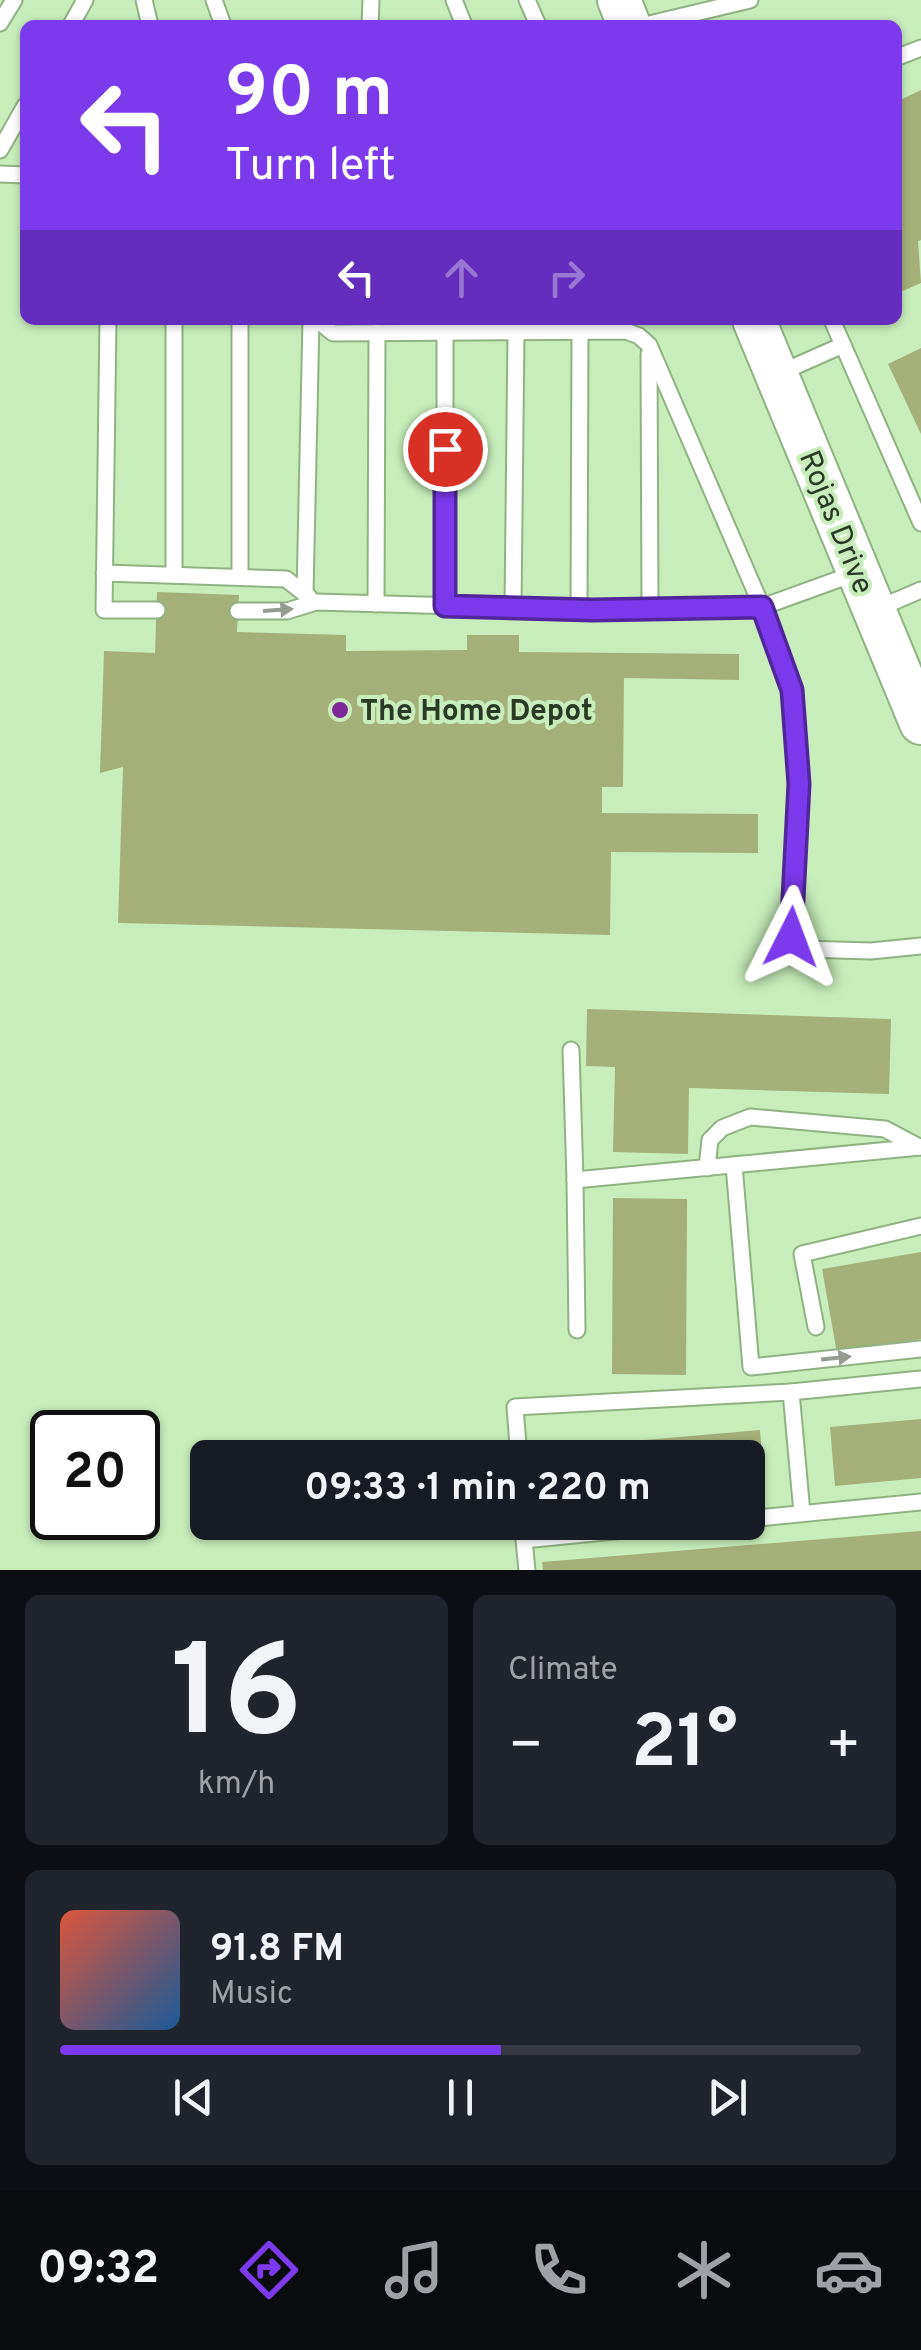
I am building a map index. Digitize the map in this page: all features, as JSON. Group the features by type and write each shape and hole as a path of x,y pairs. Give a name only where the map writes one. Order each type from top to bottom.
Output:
{"main road":[{"name":"Rojas Drive","path":"756,325 866,591 918,705"}],"lane":[{"path":"0,23 14,0"},
{"path":"656,20 688,6 750,0"},
{"path":"0,150 20,120"},
{"path":"108,325 104,610 156,610"},
{"path":"174,325 174,576"},
{"path":"240,325 240,578"},
{"path":"310,598 314,325"},
{"path":"322,325 333,332 626,331 649,344 762,607 792,690 799,784 791,937 803,949 871,951 921,946"},
{"path":"834,325 921,523"},
{"path":"579,610 580,331"},
{"path":"376,604 377,332"},
{"path":"445,332 445,606"},
{"path":"513,608 516,332"},
{"path":"649,344 650,609"},
{"path":"777,374 843,345"},
{"path":"104,573 286,579 310,598 376,604 579,610 762,607 866,591 921,590"},
{"path":"238,611 287,611 310,598"},
{"path":"571,1050 577,1330"},
{"path":"707,1168 710,1140 722,1128 750,1118 886,1128 920,1147"},
{"path":"575,1180 920,1147"},
{"path":"734,1165 751,1367 921,1349"},
{"path":"816,1327 802,1254 921,1226"},
{"path":"517,1440 515,1407 791,1392 921,1379"},
{"path":"791,1392 802,1513"},
{"path":"765,1516 921,1502"},
{"path":"524,1540 526,1570"}],"building":[{"path":"921,90 921,283 902,291 902,99"},
{"path":"921,348 921,434 888,364"},
{"name":"The Home Depot","path":"157,592 239,595 237,632 346,635 346,651 467,650 467,635 519,635 519,652 739,654 739,680 624,678 623,787 602,787 602,813 758,814 758,853 611,852 610,935 118,923 123,767 100,773 104,651 155,653"},
{"path":"587,1009 891,1019 889,1094 689,1088 688,1154 613,1152 615,1067 586,1066"},
{"path":"613,1198 687,1199 686,1375 612,1374"},
{"path":"921,1252 921,1339 837,1353 822,1269"},
{"path":"921,1419 921,1478 835,1486 830,1427"},
{"path":"760,1430 761,1440 645,1440"},
{"path":"921,1531 921,1570 543,1570 542,1562"}],"place":[{"name":"The Home Depot","path":"340,710"}],"route":[{"path":"445,449 445,606 593,610 762,607 792,690 799,784 791,937"}]}
